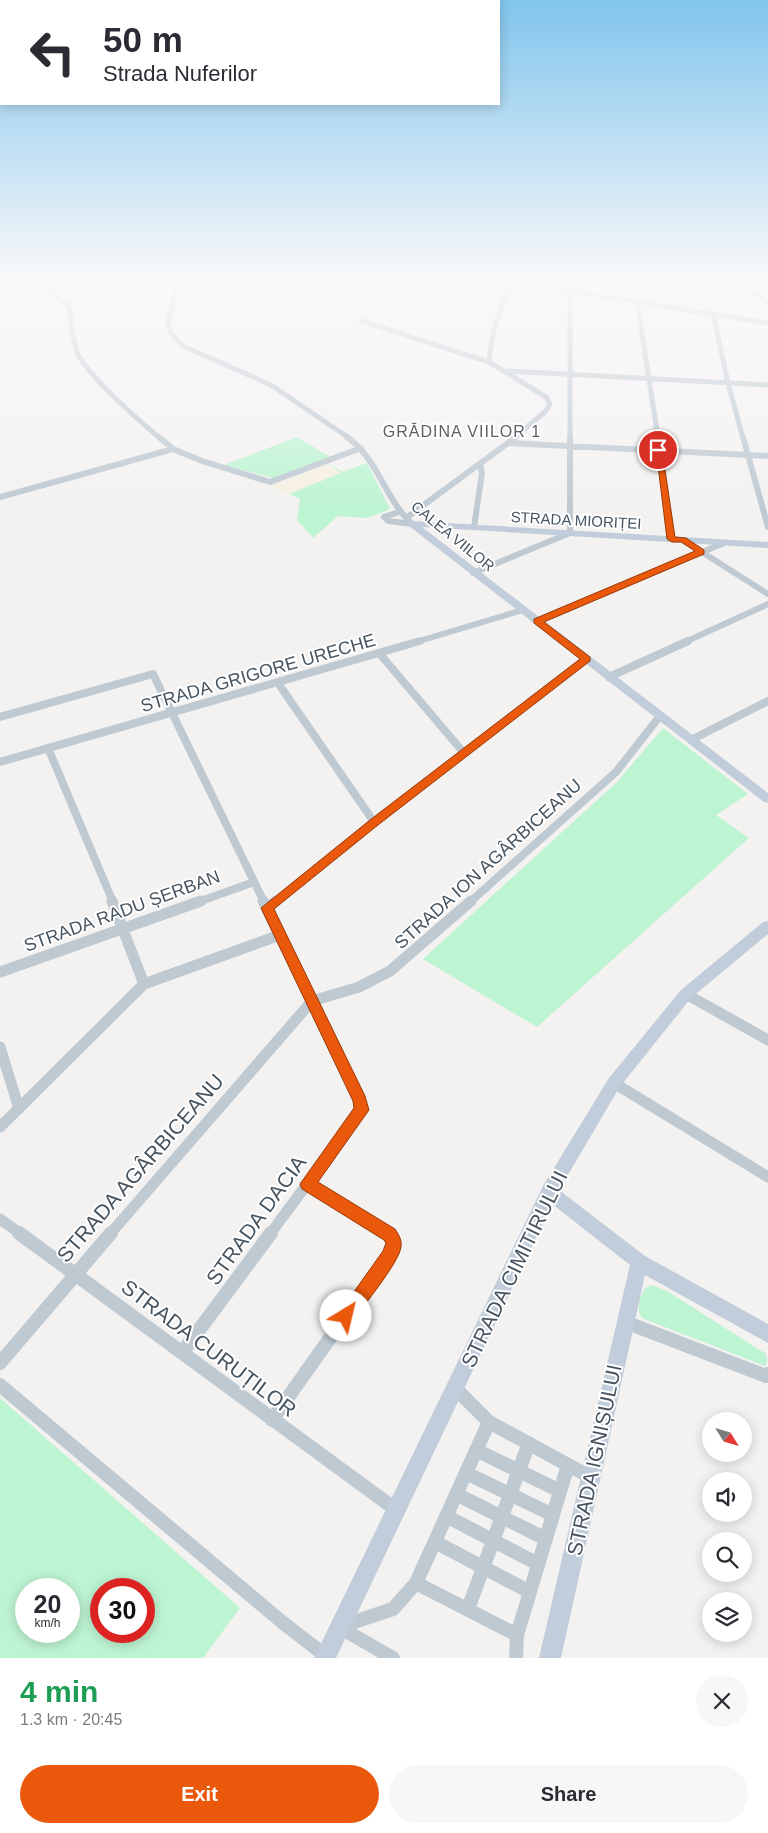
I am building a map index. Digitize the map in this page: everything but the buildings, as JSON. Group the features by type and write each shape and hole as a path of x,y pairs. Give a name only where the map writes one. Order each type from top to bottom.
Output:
{"street":[{"path":"80,356 95,377 151,431 173,449 202,461 270,482 361,448"},
{"name":"CALEA VIILOR","path":"206,356 271,385 361,448 373,464 399,512 409,521 768,799"},
{"path":"399,512 384,517 388,520 409,521 508,443 545,412 550,404 546,397 489,362 473,356"},
{"path":"489,362 490,356"},
{"path":"474,573 570,533 570,356"},
{"path":"646,356 672,539"},
{"path":"722,356 768,527"},
{"path":"500,370 523,373 768,385"},
{"path":"513,377 523,373"},
{"path":"508,443 768,456"},
{"path":"1,495 173,449"},
{"path":"474,527 482,473 480,465"},
{"name":"STRADA MIORIȚEI","path":"409,521 474,527 768,545"},
{"path":"683,540 768,594"},
{"path":"537,621 724,543"},
{"path":"609,677 768,604"},
{"name":"STRADA GRIGORE URECHE","path":"0,762 278,683 523,610"},
{"path":"379,653 464,753"},
{"path":"267,908 374,822 586,659"},
{"path":"0,717 153,674 312,1001"},
{"path":"278,683 374,822"},
{"path":"691,740 768,701"},
{"name":"STRADA ION AGÂRBICEANU","path":"312,1001 384,977 616,772 660,716"},
{"path":"48,748 123,927 144,984"},
{"name":"STRADA RADU ȘERBAN","path":"0,972 254,882"},
{"name":"STRADA CIMITIRULUI","path":"325,1657 549,1192 614,1083 686,994 768,926"},
{"path":"0,1126 144,984 280,935"},
{"path":"686,994 768,1040"},
{"name":"STRADA DACIA","path":"182,1353 362,1110 360,1100 312,1001"},
{"name":"STRADA AGÂRBICEANU","path":"0,1363 312,1001"},
{"path":"0,1047 19,1108"},
{"path":"614,1083 768,1177"},
{"path":"272,1420 393,1249 394,1241 390,1234 308,1184"},
{"path":"549,1192 638,1262 768,1334"},
{"name":"STRADA CURUȚILOR","path":"0,1219 395,1509"},
{"name":"STRADA IGNIȘULUI","path":"550,1658 638,1262"},
{"path":"625,1322 766,1376 768,1374"},
{"path":"0,1385 325,1657"},
{"path":"455,1388 489,1422 591,1477"},
{"path":"339,1627 393,1609 416,1583 489,1422"},
{"path":"468,1609 529,1443"},
{"path":"476,1450 560,1492"},
{"path":"516,1658 517,1634 568,1464"},
{"path":"466,1473 553,1515"},
{"path":"456,1494 546,1539"},
{"path":"446,1516 538,1564"},
{"path":"435,1542 530,1592"},
{"path":"416,1583 517,1634"},
{"path":"339,1627 393,1658"}],"green space":[{"path":"297,437 332,458 276,479 224,465"},
{"path":"367,463 390,509 368,518 338,516 313,538 297,520 300,499 271,486 328,464 343,472"},
{"path":"663,728 748,794 716,815 749,838 537,1027 423,959 617,782"},
{"path":"652,1285 667,1291 766,1354 767,1361 765,1366 644,1319 639,1314 639,1301 645,1288"},
{"path":"0,1398 240,1608 203,1658 0,1658"}],"sand":[{"path":"328,464 341,473 289,494 271,486"}],"district":[{"name":"GRĂDINA VIILOR 1","path":"462,431"}],"route":[{"path":"346,1316 389,1256 393,1249 394,1241 390,1234 308,1184 362,1110 360,1100 267,908 374,822 586,659 537,621 701,552 683,540 672,539 658,450"}]}
